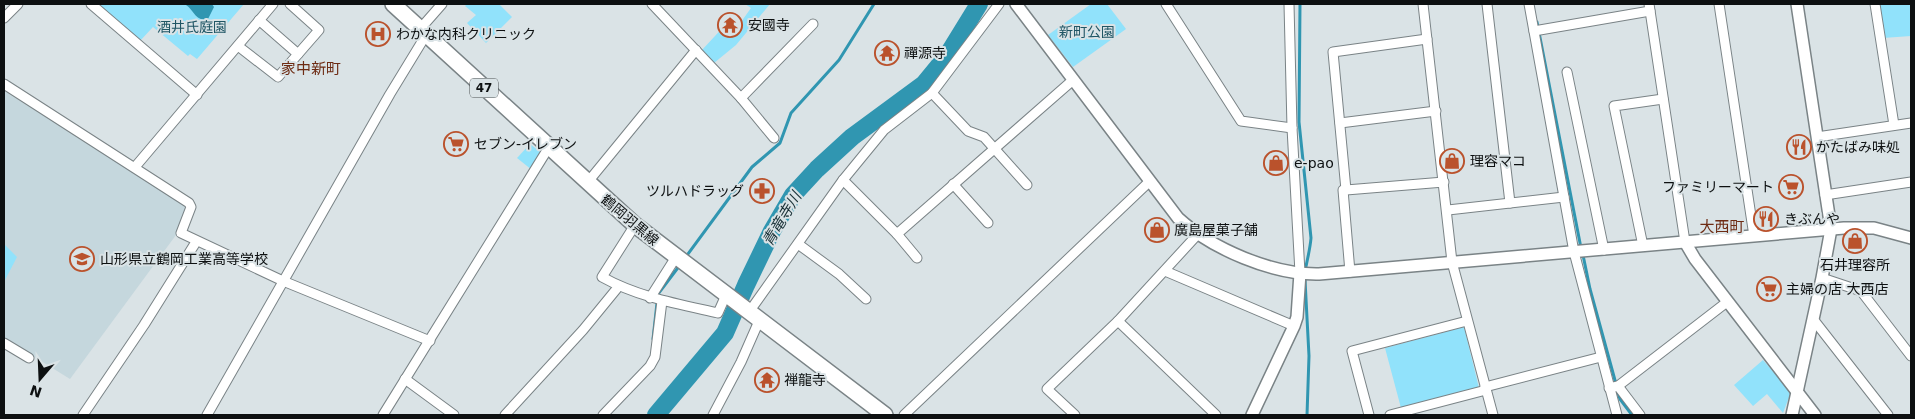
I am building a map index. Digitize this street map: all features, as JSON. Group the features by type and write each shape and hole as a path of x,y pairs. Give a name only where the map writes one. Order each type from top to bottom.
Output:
{"main road":[{"name":"鶴岡羽黒線","path":"393,4 635,225 884,415"}],"street":[{"path":"4,18 18,4"},
{"path":"91,4 197,95"},
{"path":"134,168 273,4"},
{"path":"238,46 278,77 320,30 290,4"},
{"path":"207,415 390,94 423,32 442,4"},
{"path":"652,4 741,98 774,138"},
{"path":"754,305 843,180 884,130 932,93 999,4"},
{"path":"1016,4 1178,218 1198,234 1224,249 1282,271 1319,274 1350,272 1858,227 1874,228 1911,238"},
{"path":"1166,4 1241,121 1292,128"},
{"path":"1252,415 1294,326 1300,273 1292,128 1289,4"},
{"path":"1423,4 1448,210 1452,262 1493,415"},
{"path":"1488,4 1510,203"},
{"path":"1529,4 1574,252 1601,357 1614,387 1617,415"},
{"path":"1719,4 1754,236"},
{"path":"1792,415 1831,230 1797,4"},
{"path":"1875,4 1894,125"},
{"path":"1534,31 1650,8 1685,242 1694,259 1726,302 1815,415"},
{"path":"259,20 298,54"},
{"path":"741,98 813,24"},
{"path":"1346,190 1333,52 1427,39"},
{"path":"588,183 696,50"},
{"path":"1566,72 1604,250"},
{"path":"896,234 1073,80"},
{"path":"4,84 189,203 191,207 181,233 196,242 284,281 430,342"},
{"path":"932,93 968,132 984,136 1027,186"},
{"path":"1643,246 1614,106 1663,99"},
{"path":"1340,123 1436,111"},
{"path":"1817,137 1911,123"},
{"path":"383,415 430,342 549,147"},
{"path":"843,180 917,258"},
{"path":"904,415 1150,181"},
{"path":"1350,272 1343,190 1444,182"},
{"path":"1826,195 1911,182"},
{"path":"953,184 988,223"},
{"path":"1448,210 1564,197"},
{"path":"635,225 602,277 650,298 718,313 722,293"},
{"path":"1075,415 1047,389 1118,321 1198,234"},
{"path":"83,415 144,325 196,242"},
{"path":"798,244 839,274 866,299"},
{"path":"650,298 676,257"},
{"path":"1166,271 1294,326"},
{"path":"1822,278 1861,291 1911,356"},
{"path":"504,415 582,330 619,286"},
{"path":"603,415 650,366 655,356 662,301"},
{"path":"1614,387 1726,302"},
{"path":"1813,319 1888,415"},
{"path":"713,415 741,362 759,321"},
{"path":"1118,321 1216,415"},
{"path":"1369,415 1352,351 1468,321"},
{"path":"4,343 28,358"},
{"path":"1390,415 1601,357"},
{"path":"405,379 454,415"},
{"path":"1614,387 1640,415"}],"shaded area":[{"path":"184,4 212,4 214,7 208,19 203,19 197,17"},
{"name":"山形県立鶴岡工業高等学校","path":"4,91 186,204 187,208 176,235 70,379 4,338"}],"green space":[{"name":"酒井氏庭園","path":"94,4 244,4 197,59 190,54 188,56 153,27 139,42"},
{"path":"467,4 499,4 512,17 486,43 467,23 476,15 465,6"},
{"path":"745,4 770,4 736,45 714,63 702,50 727,23 736,29 751,8"},
{"name":"新町公園","path":"1091,4 1107,4 1126,29 1073,67 1048,35"},
{"path":"1877,4 1911,4 1911,36 1883,38"},
{"path":"530,144 543,154 532,170 517,158"},
{"path":"4,244 17,257 4,282"},
{"path":"1464,327 1479,388 1401,408 1385,348"},
{"path":"1763,360 1791,392 1783,413 1767,394 1753,406 1734,385"}],"waterway":[{"path":"685,258 752,167 780,143 791,113 839,60 874,4"},
{"name":"青竜寺川","path":"656,415 725,333 772,231 793,195 817,169 852,137 924,84 947,56 979,4"},
{"path":"1300,4 1299,122 1311,238 1305,272"},
{"path":"1537,22 1581,248"},
{"path":"1583,255 1590,289 1616,384"},
{"path":"653,339 658,294 680,265"},
{"path":"1305,280 1309,356 1307,415"},
{"path":"1617,390 1620,399 1632,415"}],"place":[{"name":"安國寺","path":"730,25"},
{"name":"わかな内科クリニック","path":"378,34"},
{"name":"禪源寺","path":"887,53"},
{"name":"セブン-イレブン","path":"456,144"},
{"name":"かたばみ味処","path":"1799,147"},
{"name":"理容マコ","path":"1452,161"},
{"name":"e-pao","path":"1276,163"},
{"name":"ファミリーマート","path":"1791,187"},
{"name":"ツルハドラッグ","path":"762,191"},
{"name":"きぶんや","path":"1766,219"},
{"name":"廣島屋菓子舗","path":"1157,230"},
{"name":"石井理容所","path":"1855,241"},
{"name":"山形県立鶴岡工業高等学校","path":"82,259"},
{"name":"主婦の店 大西店","path":"1769,289"},
{"name":"禅龍寺","path":"767,380"}],"district":[{"name":"家中新町","path":"311,69"},
{"name":"大西町","path":"1722,227"}]}
